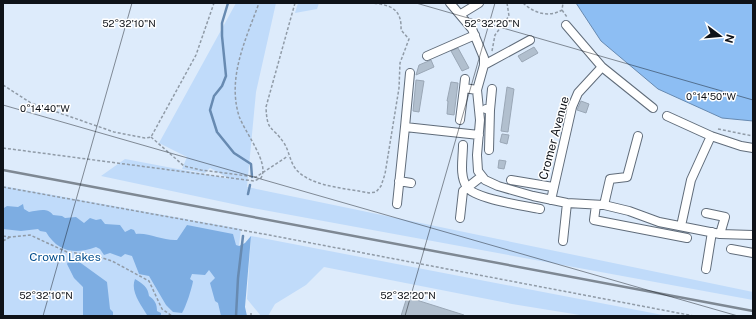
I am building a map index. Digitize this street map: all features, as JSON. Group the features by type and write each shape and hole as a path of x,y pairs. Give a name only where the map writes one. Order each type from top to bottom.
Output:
{"street":[{"path":"450,3 461,14 475,35 484,61 477,90 480,108 478,171 485,180 498,186 551,200 567,203 600,205 640,215 658,222 716,233 753,235"},
{"path":"461,14 479,3"},
{"path":"568,24 602,67 653,108"},
{"path":"427,56 475,35"},
{"path":"484,61 530,40"},
{"name":"Cromer Avenue","path":"551,200 572,107 578,93 602,67"},
{"path":"397,204 410,73"},
{"path":"460,120 465,79"},
{"path":"464,88 477,90"},
{"path":"489,150 492,89"},
{"path":"480,108 490,110"},
{"path":"667,116 711,132 741,146 753,148"},
{"path":"405,127 479,135"},
{"path":"680,226 691,180 711,132"},
{"path":"638,136 626,177 610,179 594,220 687,238"},
{"path":"463,145 462,175 467,188 478,195 540,209"},
{"path":"460,218 463,191 482,176"},
{"path":"511,180 553,187"},
{"path":"399,181 411,183"},
{"path":"563,241 567,203"},
{"path":"706,214 725,217 716,233 706,268"},
{"path":"636,229 640,215"},
{"path":"732,248 753,253"}],"path":[{"path":"151,137 196,55 214,3"},
{"path":"260,3 247,36 235,79 235,99 239,116 263,167 263,175"},
{"path":"295,3 266,107 267,123 284,143 289,156 303,177 313,182 369,193 376,192 381,186 396,108 400,63 409,39 401,30 402,19 399,14 391,7 373,3"},
{"path":"484,61 491,54 495,35 509,16 507,3"},
{"path":"523,3 531,10 547,15 556,14 562,10"},
{"path":"563,3 562,10 568,24"},
{"path":"3,84 31,103 114,132 145,138 151,137"},
{"path":"711,132 753,136"},
{"path":"151,137 184,166 256,178 263,175"},
{"path":"3,148 254,181 261,178 289,156"},
{"path":"3,187 269,235 694,316"},
{"path":"3,236 30,236 68,252 93,255 112,260 149,281 162,308 172,316"},
{"path":"3,241 10,237"}],"green space":[{"path":"236,3 276,3 256,92 247,187 753,292 753,300 247,207 101,176 125,159 230,179 210,168 205,173 182,169 187,157 159,143"},
{"path":"298,3 319,3 317,9 295,13"},
{"name":"Crown Lakes","path":"3,186 241,229 235,277 234,316 3,316"},
{"path":"251,236 668,316 586,316 512,304 324,267 306,285 275,304 268,316 261,316 247,299"}],"shaded area":[{"path":"576,3 753,3 753,121 722,118 658,89 601,41"},
{"path":"23,204 24,209 29,212 45,210 53,215 62,216 65,218 76,217 84,223 90,218 96,220 101,219 105,224 120,225 125,232 131,229 134,230 136,234 146,234 172,240 177,240 187,225 233,234 236,245 239,246 245,243 251,236 245,307 247,316 221,316 218,303 215,301 210,283 215,278 209,270 205,275 192,274 190,279 193,281 184,310 182,313 173,312 166,305 149,276 139,274 132,256 125,254 121,257 110,253 104,255 100,249 96,247 81,251 68,250 56,244 46,232 38,229 21,231 3,229 4,208 7,206 18,207"},
{"path":"69,260 78,261 107,282 110,309 113,312 113,316 83,316 83,287 74,278 67,264"},
{"path":"135,279 146,288 149,296 153,299 157,306 157,311 161,313 161,316 147,315 135,293"}],"building":[{"path":"534,47 538,53 522,62 518,56"},
{"path":"458,48 469,68 462,71 451,51"},
{"path":"431,60 434,67 416,75 419,65"},
{"path":"416,80 424,81 419,112 413,111"},
{"path":"451,82 458,83 454,115 447,114 447,101"},
{"path":"507,87 514,89 508,132 501,131"},
{"path":"581,101 589,104 586,113 577,110"},
{"path":"502,134 509,135 507,144 500,142"},
{"path":"499,160 506,161 504,169 498,168"},
{"path":"407,297 464,315 401,316"}],"waterway":[{"path":"228,3 222,23 226,76 222,86 214,96 210,110 217,132 234,153 251,164 252,177"},
{"path":"248,194 250,185"},
{"path":"236,316 238,278 243,236"}],"railway":[{"path":"3,170 753,311"}]}
